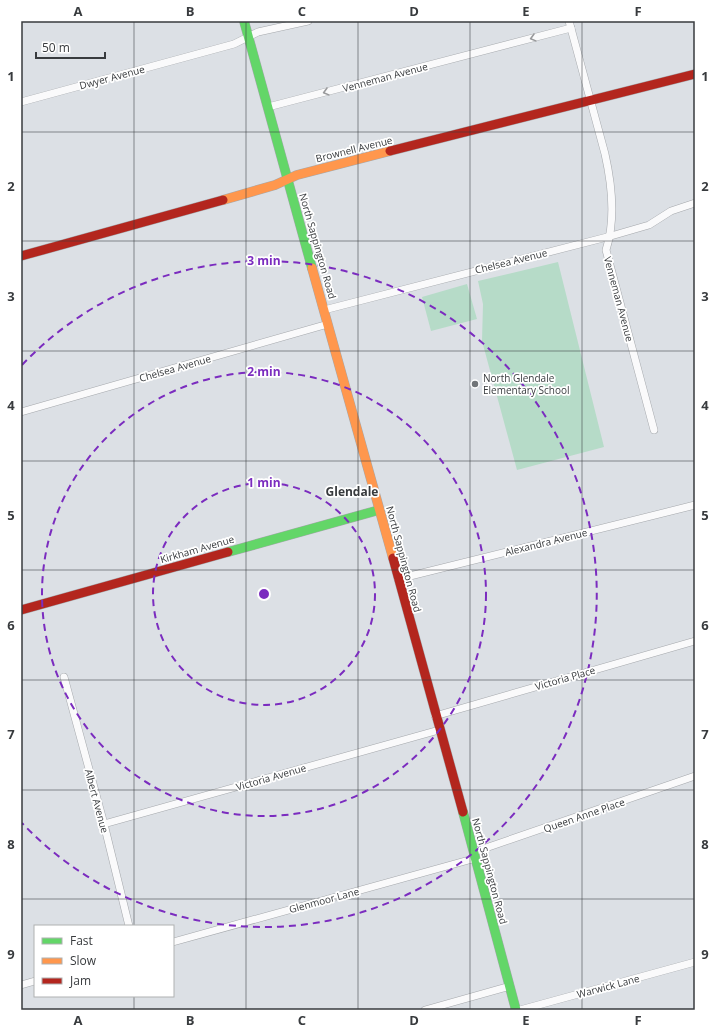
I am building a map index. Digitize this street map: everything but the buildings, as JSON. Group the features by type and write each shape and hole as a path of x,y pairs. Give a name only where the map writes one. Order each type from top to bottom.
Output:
{"street":[{"name":"North Sappington Road","path":"244,21 435,716 475,855 516,1010"},
{"name":"Dwyer Avenue","path":"21,102 234,44 249,38 258,32 308,21"},
{"name":"Venneman Avenue","path":"268,107 570,24 591,100 609,174 612,221 611,236 606,250 654,430"},
{"name":"Brownell Avenue","path":"21,256 276,186 297,175 695,74"},
{"name":"Chelsea Avenue","path":"324,310 611,236 649,225 671,211 695,203"},
{"name":"Chelsea Avenue","path":"21,412 328,324"},
{"name":"Alexandra Avenue","path":"398,579 695,505"},
{"name":"Kirkham Avenue","path":"21,610 379,510"},
{"name":"Victoria Place","path":"435,716 695,641"},
{"name":"Albert Avenue","path":"64,677 104,824 129,925"},
{"name":"Victoria Avenue","path":"104,824 439,730"},
{"name":"Queen Anne Place","path":"475,855 695,776"},
{"name":"Glenmoor Lane","path":"174,942 475,855"},
{"name":"Warwick Lane","path":"520,1010 695,962"},
{"path":"21,985 34,981"},
{"path":"426,1010 510,986"}],"green space":[{"path":"558,262 604,447 517,470 482,341 483,304 478,281"},
{"path":"467,284 477,319 431,331 422,297"}],"traffic: fast":[{"path":"244,21 312,268"},
{"path":"228,552 379,510"},
{"path":"463,812 516,1010"}],"traffic: slow":[{"path":"223,200 275,185 297,175 390,151"},
{"path":"312,268 393,558"}],"traffic: jam":[{"path":"390,151 695,74"},
{"path":"21,256 223,200"},
{"path":"21,610 228,552"},
{"path":"393,558 463,812"}],"place":[{"name":"North Glendale Elementary School","path":"475,384"}],"district":[{"name":"Glendale","path":"352,492"}]}
